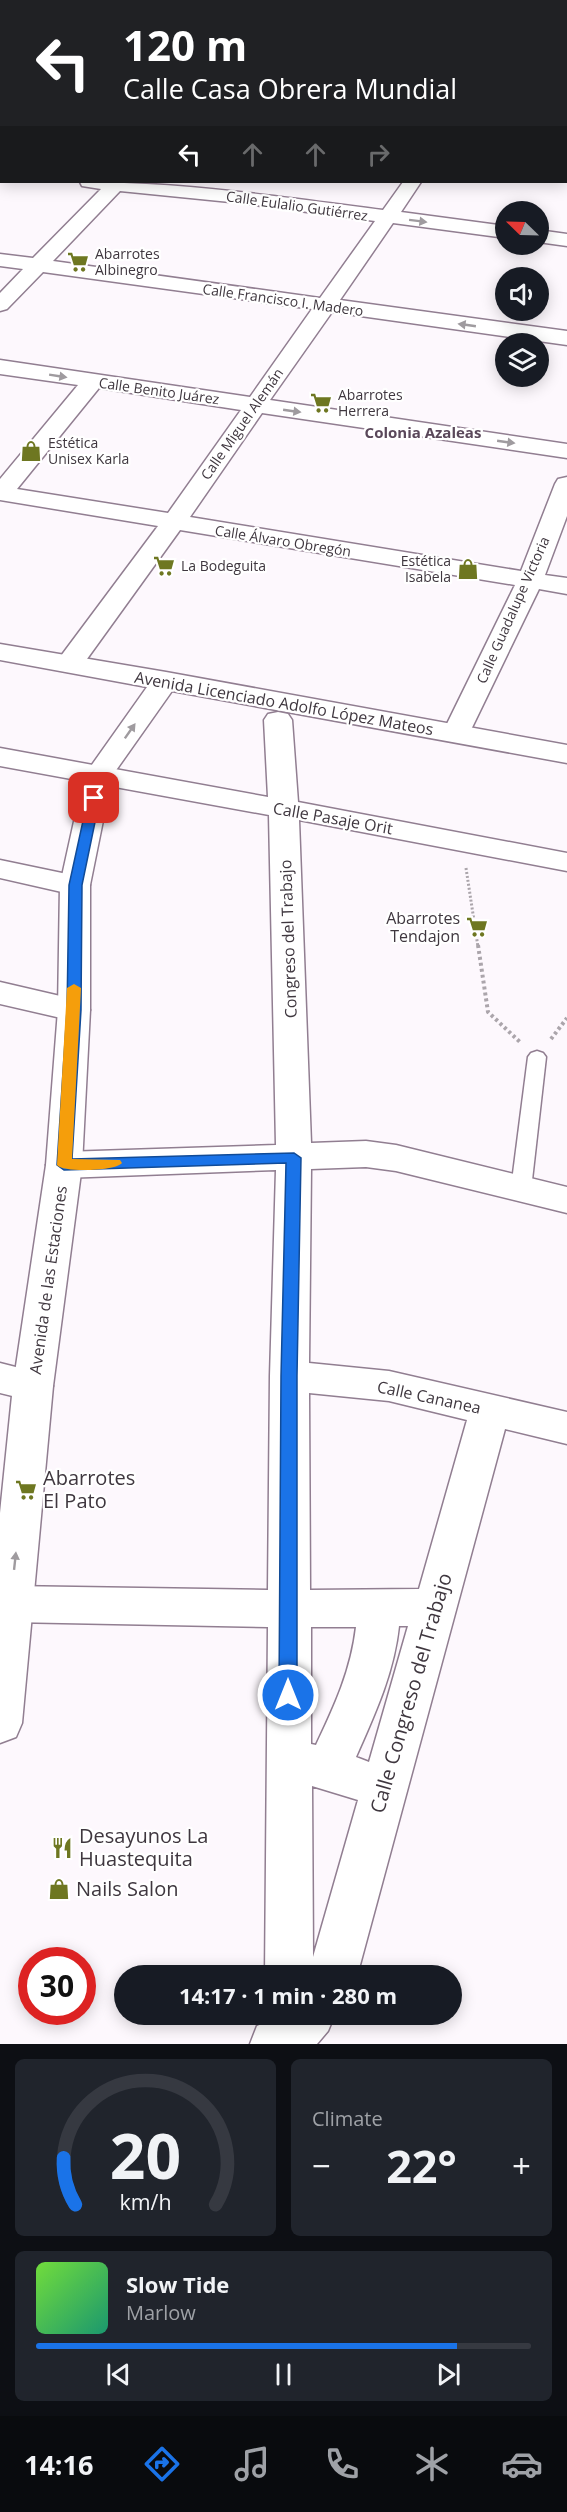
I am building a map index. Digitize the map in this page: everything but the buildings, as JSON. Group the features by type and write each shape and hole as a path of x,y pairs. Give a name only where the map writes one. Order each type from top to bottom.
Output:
{"street":[{"name":"Calle Eulalio Gutiérrez","path":"117,183 495,231"},
{"path":"0,304 117,183"},
{"name":"Calle Miguel Alemán","path":"69,664 173,523 411,183"},
{"path":"549,238 567,240"},
{"name":"Calle Francisco I. Madero","path":"0,260 567,338"},
{"name":"Calle Benito Juárez","path":"0,367 567,451"},
{"path":"0,493 93,381"},
{"name":"Calle Guadalupe Victoria","path":"456,734 530,580 567,484"},
{"name":"Calle Álvaro Obregón","path":"0,493 567,586"},
{"name":"Avenida Licenciado Adolfo López Mateos","path":"0,652 166,680 567,754"},
{"name":"Avenida de las Estaciones","path":"0,1723 16,1382 64,1165 74,1010 75,885 98,776 166,680"},
{"name":"Congreso del Trabajo","path":"278,720 284,810 294,1158 289,1376 288,1609 308,1764 290,1965"},
{"name":"Calle Pasaje Orit","path":"0,757 567,862"},
{"path":"0,869 75,885"},
{"path":"0,993 74,1010"},
{"path":"64,1165 366,1154 396,1158 567,1200"},
{"name":"Calle Cananea","path":"289,1376 389,1386 567,1428"},
{"name":"Calle Congreso del Trabajo","path":"335,1965 490,1410"},
{"path":"5,1602 288,1609 435,1607"},
{"path":"379,1608 374,1656 357,1706 308,1764 384,1789"}],"lane":[{"path":"520,1189 537,1057"}],"path":[{"path":"463,841 488,1012 537,1057"}],"slow traffic":[{"path":"74,988 64,1165 115,1163"}],"place":[{"name":"Abarrotes Albinegro","path":"78,262"},
{"name":"Abarrotes Herrera","path":"321,403"},
{"name":"Estética Unisex Karla","path":"31,451"},
{"name":"La Bodeguita","path":"164,566"},
{"name":"Estética Isabela","path":"468,569"},
{"name":"Abarrotes Tendajon","path":"477,927"},
{"name":"Abarrotes El Pato","path":"26,1490"},
{"name":"Desayunos La Huastequita","path":"62,1848"},
{"name":"Nails Salon","path":"59,1889"}],"district":[{"name":"Colonia Azaleas","path":"423,433"}],"route":[{"path":"94,798 75,885 74,1010 64,1165 294,1158 289,1376 288,1695"}]}
